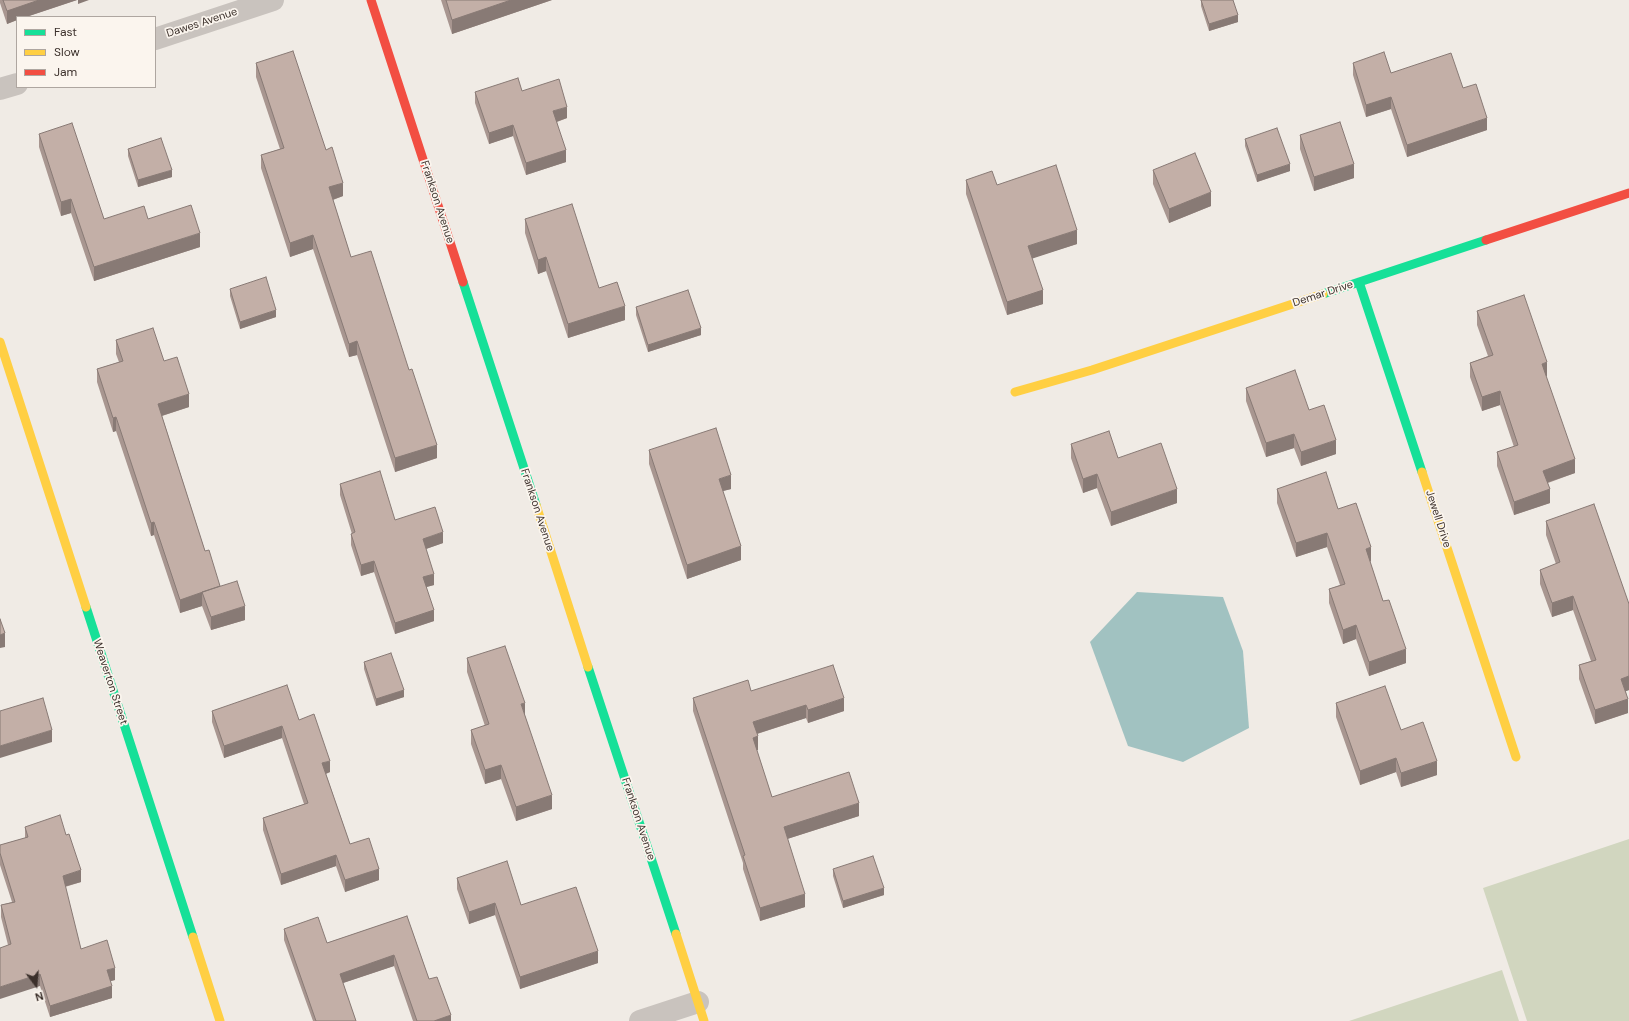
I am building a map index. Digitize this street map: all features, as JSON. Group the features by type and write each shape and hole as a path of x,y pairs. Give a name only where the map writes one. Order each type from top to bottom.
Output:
{"street":[{"name":"Dawes Avenue","path":"156,38 273,0"},
{"name":"Frankson Avenue","path":"371,0 701,1012"},
{"path":"0,89 16,84"},
{"name":"Demar Drive","path":"1015,392 1092,370 1629,193"},
{"name":"Jewell Drive","path":"1359,282 1516,757"},
{"name":"Weaverton Street","path":"0,342 220,1021"},
{"path":"640,1021 701,1012"}],"green space":[{"path":"1629,839 1629,1021 1527,1021 1483,888"},
{"path":"1502,970 1519,1021 1349,1021"}],"water":[{"path":"1137,592 1223,597 1243,651 1249,728 1183,762 1128,746 1090,642"}],"building":[{"path":"3,0 39,0 7,11"},
{"path":"446,0 511,0 452,20"},
{"path":"1201,0 1233,0 1238,15 1209,24"},
{"path":"293,51 326,150 332,147 343,183 329,187 351,257 371,251 409,370 412,369 437,445 395,458 357,341 349,344 313,235 290,243 261,155 284,148 256,63"},
{"path":"1384,52 1391,73 1451,53 1463,88 1476,84 1487,118 1407,145 1391,97 1366,105 1353,63"},
{"path":"518,78 522,91 559,79 567,107 553,111 566,150 526,163 513,125 489,133 475,92"},
{"path":"1340,122 1354,164 1314,177 1300,135"},
{"path":"72,123 104,219 144,206 148,219 191,205 200,233 94,267 71,199 61,202 39,134"},
{"path":"1277,128 1290,164 1257,175 1245,139"},
{"path":"161,138 172,170 138,180 128,149"},
{"path":"1195,153 1211,192 1169,209 1153,170"},
{"path":"1056,165 1077,230 1028,246 1043,290 1007,302 966,180 992,171 997,185"},
{"path":"572,204 599,288 617,282 625,306 568,324 546,257 538,260 525,219"},
{"path":"266,277 276,310 240,322 230,289"},
{"path":"688,290 701,328 648,345 636,307"},
{"path":"1524,295 1547,362 1542,364 1575,459 1543,471 1550,489 1514,502 1497,452 1518,445 1500,391 1482,397 1470,363 1493,355 1477,311"},
{"path":"153,328 164,361 177,357 189,394 158,404 205,551 209,550 220,586 180,600 154,522 151,523 116,417 113,418 97,369 123,361 116,340"},
{"path":"1295,370 1309,410 1324,405 1336,440 1301,452 1294,434 1266,443 1246,388"},
{"path":"716,428 731,475 719,479 741,546 687,565 649,450"},
{"path":"1109,431 1118,458 1161,443 1177,489 1111,512 1097,474 1083,479 1071,444"},
{"path":"380,471 395,520 435,507 443,532 423,539 434,574 423,577 434,610 395,623 374,561 361,565 351,534 355,532 340,484"},
{"path":"1326,472 1338,509 1356,503 1371,547 1366,549 1383,601 1389,600 1406,649 1369,662 1356,625 1343,630 1329,589 1345,584 1327,533 1296,543 1277,489"},
{"path":"1594,504 1629,604 1629,676 1621,679 1628,699 1595,710 1579,665 1596,660 1573,596 1552,603 1540,570 1560,562 1546,521"},
{"path":"237,581 245,606 211,617 202,592"},
{"path":"0,619 5,633 0,635"},
{"path":"505,646 525,703 521,704 552,795 516,807 501,765 485,770 471,730 489,724 467,658"},
{"path":"391,653 404,690 376,699 364,662"},
{"path":"833,665 844,698 808,710 806,705 753,722 758,736 753,738 772,797 849,772 859,803 784,827 805,894 760,908 743,856 745,855 693,698 748,680 751,691"},
{"path":"287,685 299,720 314,714 330,761 322,763 350,844 369,838 379,869 345,880 336,855 281,874 263,818 308,803 282,726 224,746 212,711"},
{"path":"1385,686 1401,730 1423,722 1437,761 1401,773 1396,758 1360,771 1336,703"},
{"path":"43,698 52,730 0,746 0,711"},
{"path":"60,815 66,835 69,834 81,870 63,876 81,949 107,940 115,968 107,970 112,986 50,1006 40,974 0,987 0,948 11,944 1,905 15,902 0,853 0,845 28,837 25,827"},
{"path":"873,856 884,888 843,901 833,869"},
{"path":"507,861 521,905 576,887 598,951 520,977 495,903 469,912 457,878"},
{"path":"407,916 429,979 437,977 451,1015 434,1021 417,1021 394,955 340,974 356,1021 316,1021 284,929 318,917 327,943"}],"traffic: fast":[{"path":"1323,294 1486,240"},
{"path":"463,282 536,505"},
{"path":"1359,282 1422,472"},
{"path":"86,607 193,937"},
{"path":"588,667 676,934"}],"traffic: slow":[{"path":"1015,392 1092,370 1323,294"},
{"path":"0,342 86,607"},
{"path":"1422,472 1516,757"},
{"path":"536,505 588,667"},
{"path":"676,934 704,1021"},
{"path":"193,937 220,1021"}],"traffic: jam":[{"path":"371,0 463,282"},
{"path":"1486,240 1629,193"}]}
